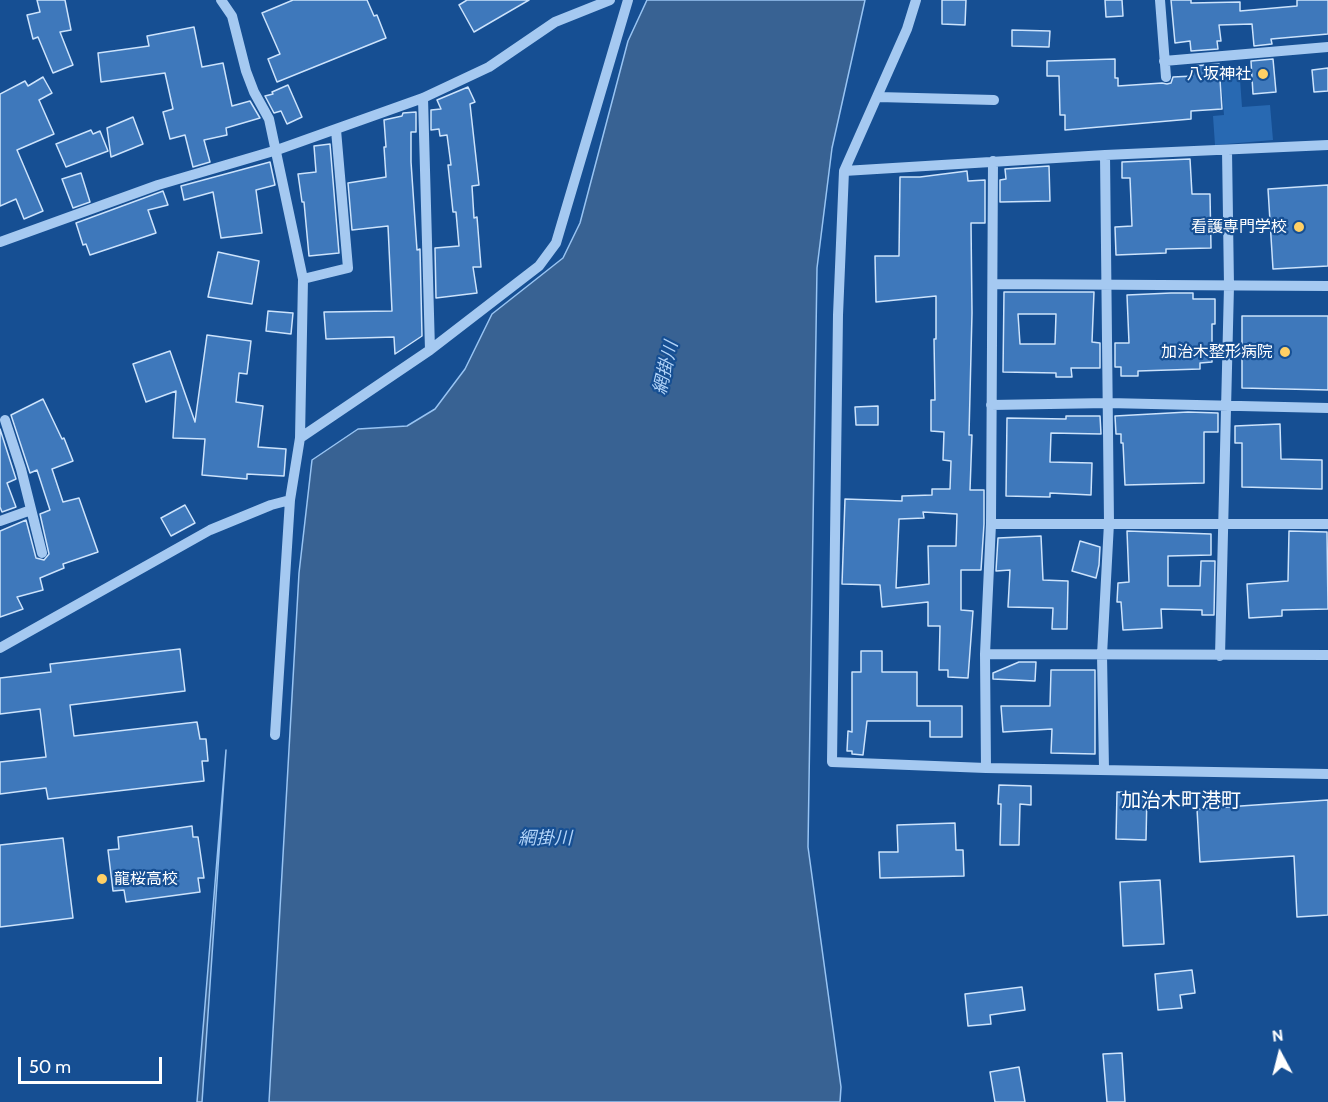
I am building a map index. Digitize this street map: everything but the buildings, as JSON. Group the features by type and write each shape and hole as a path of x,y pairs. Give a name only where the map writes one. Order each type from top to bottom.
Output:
{"street":[{"path":"221,0 232,16 246,71 269,120 303,279 300,438 290,500 275,735"},
{"path":"0,242 158,185 277,150 423,98 489,67 555,22 610,0"},
{"path":"300,438 430,350 539,266 556,243 628,0"},
{"path":"916,0 907,29 879,97 844,171 838,315 832,762 986,768 1328,774"},
{"path":"1160,0 1166,77"},
{"path":"1164,61 1328,47"},
{"path":"879,97 994,100"},
{"path":"423,98 430,350"},
{"path":"303,279 348,268 336,130"},
{"path":"844,171 993,161 1328,145"},
{"path":"1220,656 1229,286 1227,150"},
{"path":"1104,769 1102,655 1109,523 1105,155"},
{"path":"986,768 985,654 991,524 993,161"},
{"path":"993,284 1328,286"},
{"path":"991,405 1108,403 1328,408"},
{"path":"5,420 21,468 42,552"},
{"path":"0,648 210,530 271,504 290,500"},
{"path":"0,521 31,510"},
{"path":"991,524 1328,524"},
{"path":"985,654 1328,655"}],"shaded area":[{"path":"1239,66 1242,107 1270,105 1273,140 1215,145 1213,116 1224,115 1220,68"}],"water":[{"name":"網掛川","path":"647,0 865,0 832,148 817,268 808,847 841,1087 840,1102 269,1102 299,573 312,460 358,429 407,426 435,409 465,369 492,314 563,258 580,223 628,41"},
{"path":"226,750 202,1102 197,1102"}],"place":[{"name":"八坂神社","path":"1263,74"},
{"name":"看護専門学校","path":"1299,227"},
{"name":"加治木整形病院","path":"1285,352"},
{"name":"龍桜高校","path":"102,879"}],"district":[{"name":"加治木町港町","path":"1181,801"}]}
